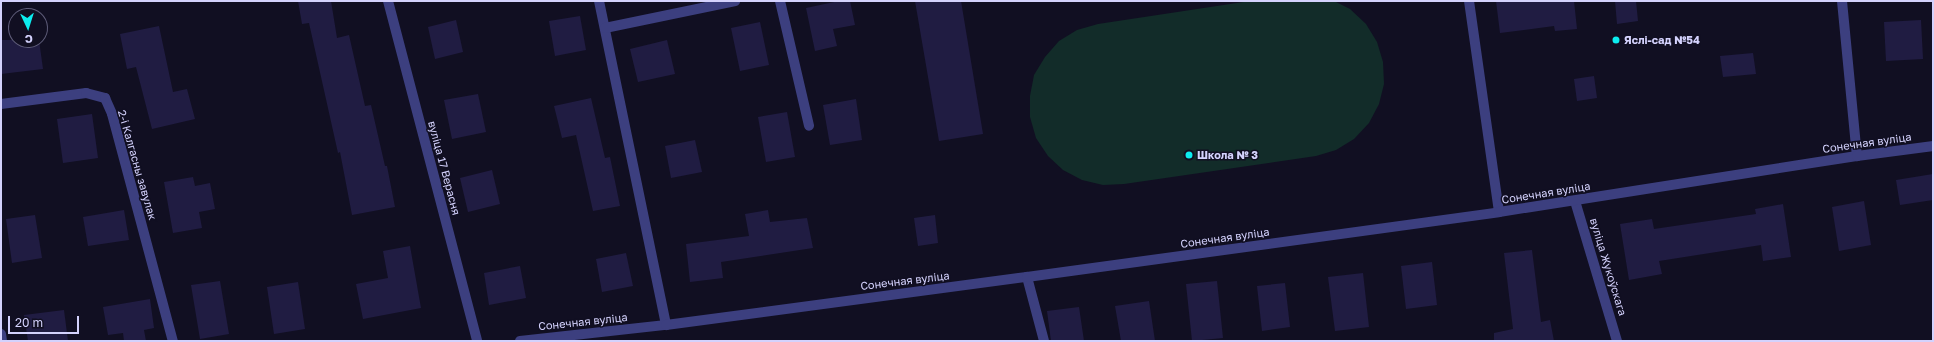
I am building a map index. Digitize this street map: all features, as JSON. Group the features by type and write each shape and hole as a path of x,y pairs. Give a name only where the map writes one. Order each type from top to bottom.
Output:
{"street":[{"name":"вуліца 17 Верасня","path":"388,1 477,341"},
{"path":"598,1 605,28 666,325"},
{"path":"605,28 735,1"},
{"path":"780,1 809,126"},
{"path":"1469,1 1499,212"},
{"path":"1842,1 1857,156"},
{"name":"2-і Калгасны завулак","path":"1,104 86,92 105,98 112,114 173,341"},
{"name":"Сонечная вуліца","path":"520,341 666,325 1027,278 1575,201 1857,156 1933,146"},
{"name":"вуліца Жукоўскага","path":"1575,201 1617,341"},
{"path":"1027,278 1044,341"},
{"path":"1,334 2,341"}],"green space":[{"path":"1250,1 1334,1 1350,9 1366,24 1377,42 1383,62 1384,84 1379,104 1369,123 1354,139 1336,150 1316,156 1124,184 1103,185 1082,180 1063,170 1048,156 1036,138 1030,117 1030,96 1034,75 1045,57 1059,41 1077,30 1098,24"}],"building":[{"path":"298,1 331,1 337,38 349,35 365,106 371,105 385,166 387,166 395,207 352,215 340,152 338,153 309,23 302,24"},
{"path":"839,1 850,1 855,25 833,29 837,46 815,51 806,8"},
{"path":"915,1 961,1 983,134 939,141"},
{"path":"1496,1 1574,1 1577,29 1555,31 1554,26 1500,33"},
{"path":"1615,1 1636,1 1638,21 1617,24"},
{"path":"580,16 586,50 555,56 549,21"},
{"path":"456,20 463,52 435,59 428,27"},
{"path":"1921,20 1923,59 1886,61 1884,22"},
{"path":"760,22 769,65 740,71 731,28"},
{"path":"159,26 173,92 187,89 195,119 152,129 136,67 127,69 120,34"},
{"path":"1,40 8,40 8,48 40,48 43,69 1,74"},
{"path":"667,40 675,74 638,82 630,49"},
{"path":"1753,53 1756,74 1723,77 1720,56"},
{"path":"1594,76 1597,98 1577,101 1574,79"},
{"path":"478,94 486,132 452,139 444,100"},
{"path":"591,98 605,158 610,157 620,206 593,211 576,135 562,138 554,106"},
{"path":"856,99 862,140 830,145 823,105"},
{"path":"787,112 795,157 766,162 758,117"},
{"path":"92,114 98,158 63,163 57,119"},
{"path":"695,140 702,172 671,178 665,146"},
{"path":"492,170 500,204 468,212 460,178"},
{"path":"1933,174 1933,200 1900,205 1896,180"},
{"path":"193,177 195,186 210,183 215,209 199,212 202,228 173,233 164,182"},
{"path":"1864,201 1871,245 1839,251 1832,207"},
{"path":"1783,204 1791,257 1763,261 1761,245 1659,261 1662,274 1629,280 1620,224 1652,219 1654,229 1756,214 1755,209"},
{"path":"124,210 129,240 88,246 83,217"},
{"path":"768,210 770,222 807,218 813,248 721,262 723,278 690,282 686,244 749,236 745,214"},
{"path":"35,215 42,258 12,263 6,219"},
{"path":"935,215 938,243 918,246 914,218"},
{"path":"410,246 421,308 363,319 356,284 388,278 383,251"},
{"path":"1532,250 1541,322 1550,320 1554,341 1494,341 1494,333 1513,329 1504,253"},
{"path":"626,253 633,286 602,292 596,259"},
{"path":"1432,262 1437,305 1406,309 1401,266"},
{"path":"520,266 526,298 489,305 484,273"},
{"path":"1363,273 1369,327 1335,331 1328,277"},
{"path":"220,281 229,334 200,339 191,285"},
{"path":"1217,281 1223,338 1192,341 1186,284"},
{"path":"298,282 305,329 274,334 267,287"},
{"path":"1285,283 1290,327 1262,331 1257,286"},
{"path":"150,299 154,328 144,330 146,341 124,341 123,333 108,335 103,307"},
{"path":"1149,301 1155,341 1121,341 1115,306"},
{"path":"1079,307 1084,341 1051,341 1047,311"},
{"path":"64,310 68,341 28,341 24,315"}],"place":[{"name":"Яслі-сад №54","path":"1616,40"},
{"name":"Школа № 3","path":"1189,155"}]}
